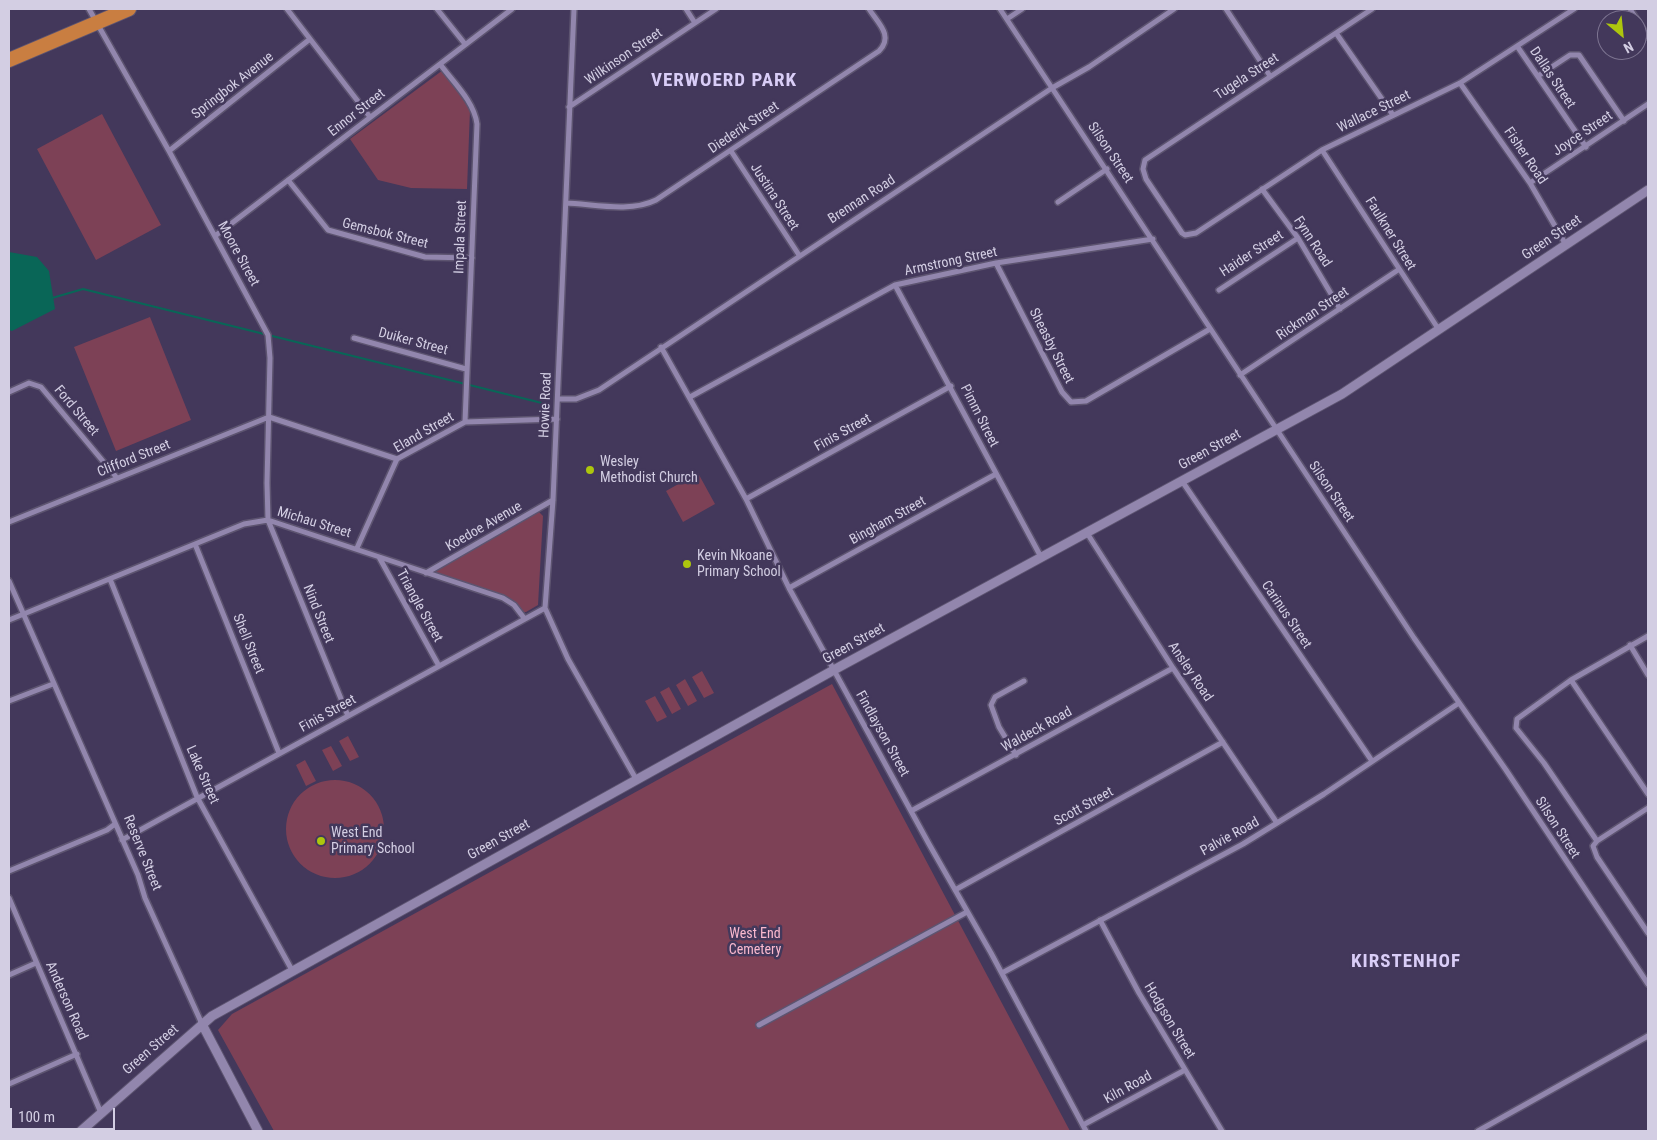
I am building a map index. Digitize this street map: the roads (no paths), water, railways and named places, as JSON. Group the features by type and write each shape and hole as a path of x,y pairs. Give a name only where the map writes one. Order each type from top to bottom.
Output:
{"highway":[{"path":"9,60 129,9"}],"street":[{"name":"Moore Street","path":"90,9 169,150 268,335 270,358 268,520"},
{"path":"287,9 370,117"},
{"path":"436,9 465,44"},
{"name":"Ennor Street","path":"215,236 512,9"},
{"name":"Howie Road","path":"574,9 558,399 545,608 568,659 636,779"},
{"path":"686,9 695,23"},
{"name":"Wilkinson Street","path":"569,107 716,9"},
{"name":"Diederik Street","path":"566,203 632,206 644,205 656,200 872,56 886,44 884,32 869,9"},
{"name":"Silson Street","path":"1000,9 1154,238 1210,330 1276,430 1648,984"},
{"path":"1007,19 1022,9"},
{"name":"Brennan Road","path":"558,399 576,399 593,392 1052,88 1089,68 1174,9"},
{"path":"1226,9 1270,76"},
{"name":"Tugela Street","path":"1186,235 1179,230 1146,179 1143,163 1147,158 1372,9"},
{"name":"Wallace Street","path":"1186,235 1196,233 1322,150 1460,83 1574,9"},
{"path":"1630,9 1648,37"},
{"path":"1336,33 1393,115"},
{"name":"Springbok Avenue","path":"169,150 310,39"},
{"name":"Dallas Street","path":"1517,46 1586,147"},
{"path":"1538,76 1570,54 1576,54 1585,62 1624,121"},
{"name":"Impala Street","path":"440,64 476,115 465,422"},
{"name":"Fisher Road","path":"1460,83 1530,183 1566,245"},
{"name":"Joyce Street","path":"1530,183 1648,104"},
{"name":"Faulkner Street","path":"1322,150 1398,270 1439,330"},
{"name":"Justina Street","path":"731,151 799,255"},
{"path":"1058,202 1107,169"},
{"name":"Gemsbok Street","path":"288,180 328,230 425,257 472,258"},
{"name":"Fynn Road","path":"1262,189 1298,238 1340,309"},
{"name":"Green Street","path":"81,1131 212,1016 834,670 1342,394 1648,190"},
{"name":"Armstrong Street","path":"690,397 895,286 996,262 1154,238"},
{"name":"Haider Street","path":"1219,290 1298,238"},
{"name":"Sheasby Street","path":"996,262 1062,392 1071,402 1086,402 1210,330"},
{"name":"Rickman Street","path":"1240,375 1398,270"},
{"name":"Pimm Street","path":"895,286 952,386 996,474 1041,557"},
{"name":"Duiker Street","path":"354,338 466,369"},
{"name":"Findlayson Street","path":"661,348 746,499 790,588 834,670 1002,973 1086,1131"},
{"name":"Ford Street","path":"9,392 29,383 41,387 117,478"},
{"name":"Finis Street","path":"746,499 952,386"},
{"path":"269,417 397,458"},
{"name":"Clifford Street","path":"9,522 269,417"},
{"name":"Eland Street","path":"356,548 397,458 465,422 557,419"},
{"name":"Bingham Street","path":"790,588 996,474"},
{"name":"Carinus Street","path":"1182,481 1372,761"},
{"name":"Koedoe Avenue","path":"426,573 553,500"},
{"name":"Michau Street","path":"9,620 244,524 268,520 503,598 514,605 524,618"},
{"name":"Nind Street","path":"268,520 348,716"},
{"name":"Ansley Road","path":"1087,533 1173,668 1277,823"},
{"name":"Shell Street","path":"195,544 279,753"},
{"name":"Triangle Street","path":"379,556 439,666"},
{"name":"Lake Street","path":"110,579 197,797 292,972"},
{"name":"Reserve Street","path":"9,581 122,840 145,898 202,1024 258,1131"},
{"name":"Finis Street","path":"122,840 197,797 545,608"},
{"path":"1597,841 1544,763 1515,726 1517,719 1571,680 1648,636"},
{"path":"1630,645 1648,675"},
{"name":"Waldeck Road","path":"911,811 1173,668"},
{"path":"1571,680 1648,794"},
{"path":"1016,755 999,727 991,705 995,697 1024,681"},
{"path":"9,701 53,684"},
{"name":"Palvie Road","path":"1002,973 1243,844 1459,703"},
{"name":"Scott Street","path":"955,890 1223,742"},
{"path":"1648,808 1597,841 1593,846 1595,853 1648,933"},
{"path":"9,872 107,830 115,824"},
{"name":"Anderson Road","path":"9,898 101,1113"},
{"path":"759,1026 967,912"},
{"name":"Hodgson Street","path":"1100,920 1139,994 1222,1131"},
{"path":"9,975 36,963"},
{"path":"1478,1131 1648,1036"},
{"path":"9,1084 77,1054"},
{"name":"Kiln Road","path":"1083,1125 1185,1070"}],"waterway":[{"path":"52,298 83,289 550,405"}],"place":[{"name":"Wesley Methodist Church","path":"590,470"},
{"name":"Kevin Nkoane Primary School","path":"687,564"},
{"name":"West End Primary School","path":"321,841"}],"district":[{"name":"VERWOERD PARK","path":"724,81"},
{"name":"KIRSTENHOF","path":"1406,962"}],"park label":[{"name":"West End Cemetery","path":"755,942"}]}
